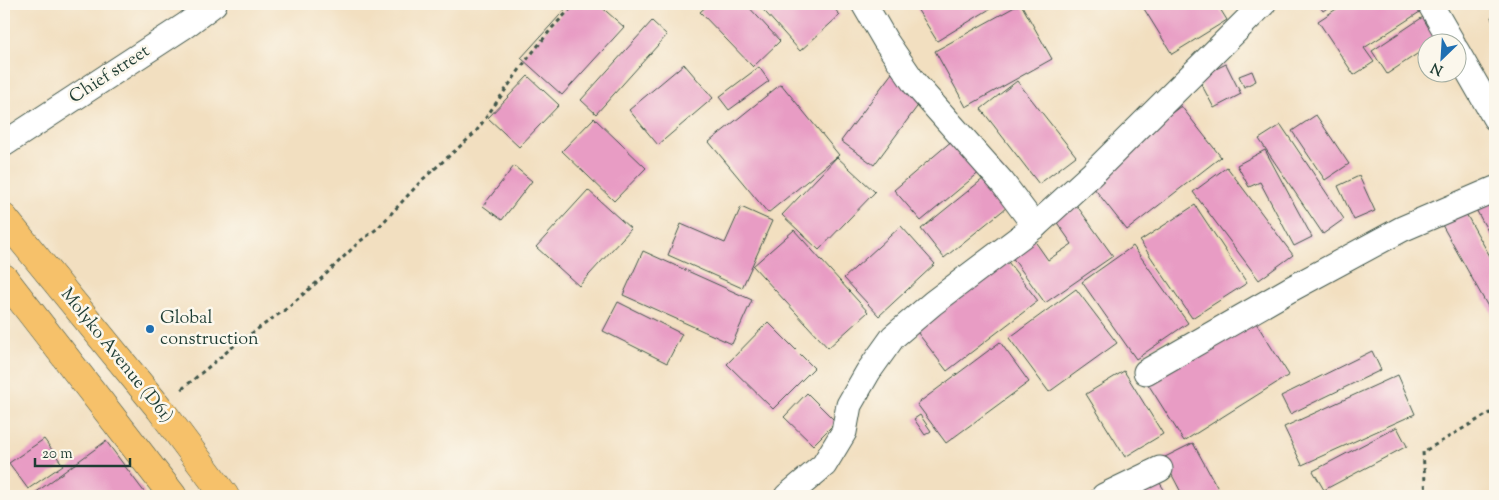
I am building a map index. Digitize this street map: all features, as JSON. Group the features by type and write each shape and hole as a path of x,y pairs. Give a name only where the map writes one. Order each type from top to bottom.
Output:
{"highway":[{"name":"Molyko Avenue (D61)","path":"4,218 160,409 225,496"},
{"path":"4,278 173,496"}],"street":[{"name":"Chief street","path":"4,144 186,25 214,4"},
{"path":"864,4 915,84 1002,182 1035,226"},
{"path":"787,496 824,465 844,432 849,404 868,372 893,338 933,304 1035,226 1091,175 1263,4"},
{"path":"1430,4 1446,32"},
{"path":"1466,67 1495,118"},
{"path":"1146,372 1289,290 1402,229 1495,189"},
{"path":"1104,496 1160,469"}],"path":[{"path":"160,409 235,345 286,309 359,242 378,228 422,180 475,133 525,62 552,28 575,4"},
{"path":"1426,496 1423,452 1495,411"}],"building":[{"path":"570,4 598,4 624,27 562,95 521,58"},
{"path":"709,4 746,4 780,41 753,67 700,12"},
{"path":"758,4 830,4 840,15 800,51"},
{"path":"914,4 998,4 937,41"},
{"path":"1020,4 1052,59 966,107 935,51"},
{"path":"1141,4 1217,4 1227,20 1172,54"},
{"path":"1318,4 1333,4 1323,11"},
{"path":"1344,4 1423,4 1426,8 1364,48 1374,62 1354,75 1318,21"},
{"path":"1480,4 1495,4 1495,5 1482,8"},
{"path":"1426,15 1438,32 1416,32 1416,55 1387,74 1372,51"},
{"path":"1495,15 1495,29 1491,17"},
{"path":"652,21 667,35 596,114 581,100"},
{"path":"684,64 713,98 658,145 629,110"},
{"path":"1226,64 1241,94 1214,108 1198,78"},
{"path":"759,67 769,81 729,110 719,97"},
{"path":"895,69 928,92 874,165 841,141"},
{"path":"1252,71 1256,81 1244,87 1239,76"},
{"path":"528,76 559,105 519,147 488,118"},
{"path":"1017,81 1076,156 1039,184 981,109"},
{"path":"781,84 839,155 768,213 709,142"},
{"path":"1181,106 1221,157 1127,230 1086,178"},
{"path":"1316,115 1349,164 1325,180 1292,131"},
{"path":"594,118 646,168 614,201 562,151"},
{"path":"1281,125 1344,219 1323,234 1259,139"},
{"path":"960,134 987,166 921,221 894,190"},
{"path":"1265,150 1312,237 1294,246 1260,182 1249,187 1237,165"},
{"path":"837,157 875,192 819,250 782,215"},
{"path":"514,166 532,181 502,220 483,206"},
{"path":"999,166 1022,195 944,258 921,229"},
{"path":"1227,167 1293,255 1259,280 1193,192"},
{"path":"1359,176 1375,211 1354,220 1338,186"},
{"path":"1495,180 1495,244 1468,195"},
{"path":"588,190 631,229 579,286 536,247"},
{"path":"1456,196 1495,265 1495,319 1433,209"},
{"path":"1072,199 1113,256 1045,303 1004,246 1027,230 1048,260 1072,244 1051,214"},
{"path":"1195,205 1247,283 1192,318 1140,241"},
{"path":"741,207 772,221 742,288 668,255 681,224 725,243"},
{"path":"901,226 935,264 879,316 844,278"},
{"path":"794,230 868,312 828,348 753,266"},
{"path":"1133,246 1188,323 1136,359 1082,282"},
{"path":"643,251 752,300 732,344 623,295"},
{"path":"1002,254 1038,301 947,371 911,324"},
{"path":"1076,289 1117,343 1049,392 1009,338"},
{"path":"618,302 682,334 667,363 603,331"},
{"path":"1251,315 1289,375 1184,441 1146,381"},
{"path":"768,322 814,368 773,409 727,364"},
{"path":"1000,342 1029,382 946,443 917,404"},
{"path":"1372,351 1381,370 1290,414 1281,396"},
{"path":"1124,371 1163,434 1125,457 1086,394"},
{"path":"1398,375 1415,414 1302,465 1284,427"},
{"path":"807,393 836,422 813,445 784,417"},
{"path":"920,415 931,431 925,435 914,419"},
{"path":"1397,427 1407,446 1324,490 1313,471"},
{"path":"44,439 63,465 28,489 9,463"},
{"path":"106,441 145,493 140,496 31,496"},
{"path":"1193,443 1222,496 1183,496 1163,458"},
{"path":"1150,467 1168,496 1107,496"}],"place":[{"name":"Global construction","path":"150,329"}]}
